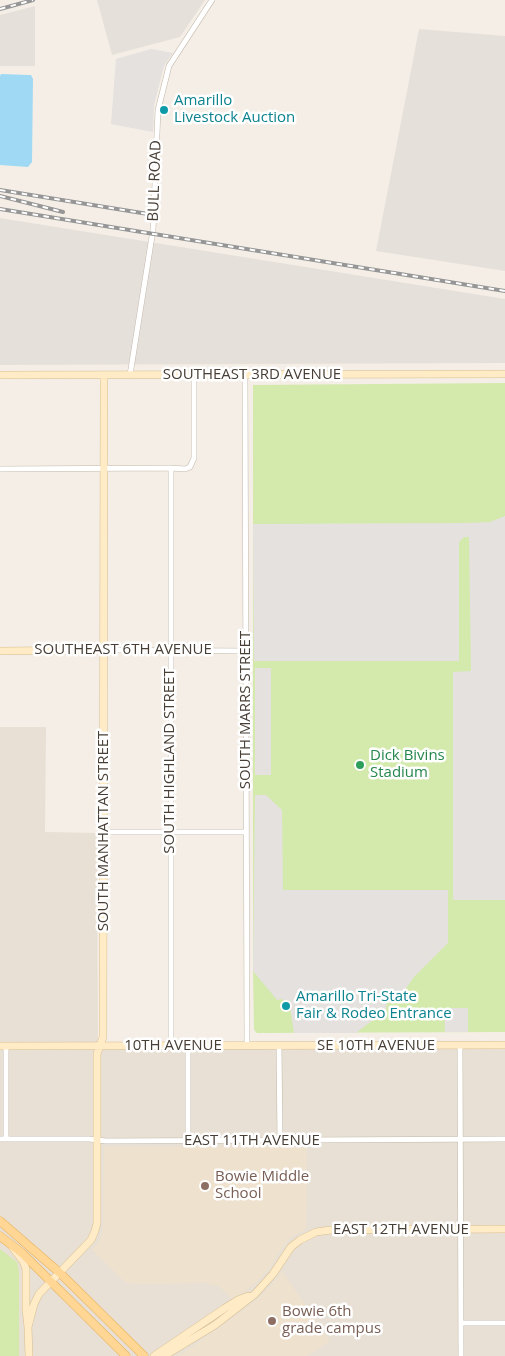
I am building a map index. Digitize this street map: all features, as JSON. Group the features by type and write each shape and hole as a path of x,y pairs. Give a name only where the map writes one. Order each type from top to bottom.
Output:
{"main road":[{"name":"SOUTHEAST 3RD AVENUE","path":"0,375 505,374"},
{"name":"SOUTH MANHATTAN STREET","path":"28,1327 34,1304 39,1294 91,1240 95,1231 97,1213 97,1054 103,1037 104,375"},
{"name":"SOUTHEAST 6TH AVENUE","path":"0,650 104,650"},
{"name":"SE 10TH AVENUE","path":"246,1046 505,1045"},
{"name":"10TH AVENUE","path":"3,1046 246,1046"},
{"path":"0,1222 60,1273 144,1356"},
{"name":"EAST 12TH AVENUE","path":"164,1356 215,1325 255,1294 273,1274 291,1247 316,1232 331,1230 505,1230"},
{"path":"0,1236 22,1253 126,1356"},
{"path":"10,1244 23,1261 26,1269 28,1356"},
{"path":"154,1356 232,1304 255,1294"}],"street":[{"name":"BULL ROAD","path":"130,375 153,230 158,110 169,66 212,0"},
{"path":"0,468 185,469 190,466 194,458 194,374"},
{"name":"SOUTH MARRS STREET","path":"245,375 246,1046"},
{"name":"SOUTH HIGHLAND STREET","path":"171,468 171,1046"},
{"name":"SOUTHEAST 6TH AVENUE","path":"104,650 246,651"},
{"path":"104,832 246,832"},
{"path":"460,1045 461,1356"},
{"path":"3,1046 3,1139"},
{"path":"188,1046 188,1141"},
{"path":"279,1046 280,1141"},
{"name":"EAST 11TH AVENUE","path":"3,1139 280,1141 505,1139"},
{"path":"461,1323 505,1323"}],"shaded area":[{"path":"97,0 205,0 180,37 112,55"},
{"path":"35,6 35,66 0,66 0,15"},
{"path":"419,29 505,36 505,271 376,251"},
{"path":"151,49 173,53 164,66 154,105 153,132 111,124 116,59"},
{"path":"0,218 505,299 505,363 0,365"},
{"path":"505,516 505,900 453,900 453,672 471,671 469,537 464,537 459,542 459,661 254,661 253,524 466,523 490,522"},
{"path":"255,668 271,668 271,775 255,775"},
{"path":"0,727 46,727 45,832 97,833 98,1045 505,1044 505,1356 0,1356"},
{"path":"255,795 266,795 282,810 283,890 448,890 448,943 413,978 397,1002 387,1003 386,1010 356,1033 294,1033 290,1007 282,999 277,1000 253,971"},
{"path":"444,1008 468,1008 468,1032 445,1032"},
{"name":"Bowie Middle School","path":"104,1147 307,1147 306,1229 290,1238 269,1269 256,1283 233,1300 220,1287 206,1283 136,1284 125,1282 92,1250 101,1238 103,1224"},
{"name":"Bowie 6th grade campus","path":"282,1271 330,1341 307,1356 177,1356 255,1301 270,1287"}],"green space":[{"path":"505,383 505,1032 257,1033 254,1030 253,971 253,385"},
{"path":"0,1249 17,1262 19,1271 19,1356 0,1356"}],"water":[{"path":"1,74 31,75 33,79 32,162 28,167 0,165"}],"railway":[{"path":"0,9 33,0"},
{"path":"0,190 148,214"},
{"path":"0,196 63,212"},
{"path":"0,209 505,291"}],"place":[{"name":"Amarillo Livestock Auction","path":"164,110"},
{"name":"Dick Bivins Stadium","path":"360,765"},
{"name":"Amarillo Tri-State Fair & Rodeo Entrance","path":"286,1006"},
{"name":"Bowie Middle School","path":"205,1186"},
{"name":"Bowie 6th grade campus","path":"272,1321"}]}
